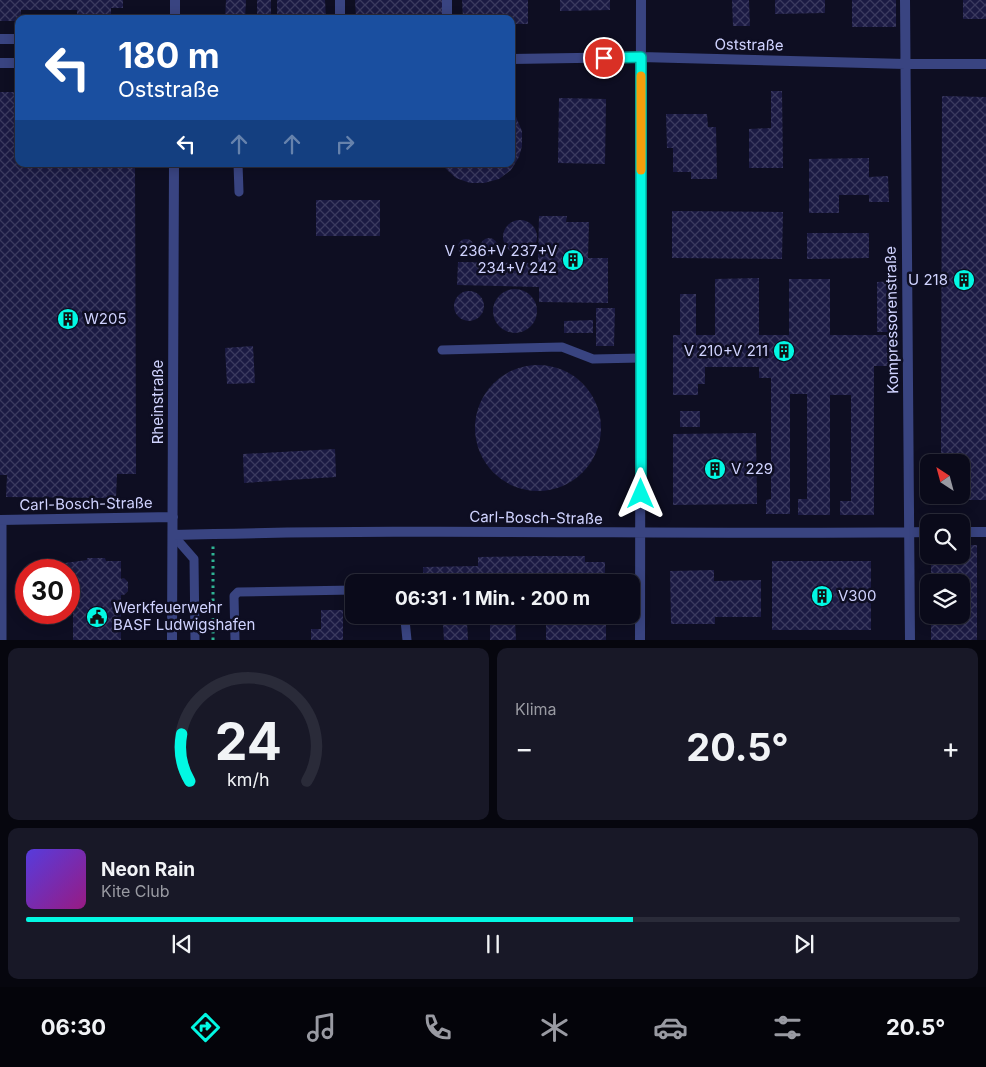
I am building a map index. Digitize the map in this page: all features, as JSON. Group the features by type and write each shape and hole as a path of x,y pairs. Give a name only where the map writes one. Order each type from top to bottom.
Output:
{"street":[{"path":"174,0 174,15"},
{"path":"340,0 340,15"},
{"path":"447,0 447,15"},
{"path":"640,640 642,534 641,0"},
{"name":"Kompressorenstraße","path":"905,0 910,640"},
{"path":"0,39 15,39"},
{"name":"Oststraße","path":"515,59 641,57 905,64 986,64"},
{"path":"0,63 15,63"},
{"name":"Rheinstraße","path":"172,640 174,167"},
{"name":"Carl-Bosch-Straße","path":"1,520 173,517"},
{"name":"Carl-Bosch-Straße","path":"173,535 453,532 642,534 920,532"},
{"path":"970,532 986,532"}],"lane":[{"path":"238,167 239,192"},
{"path":"442,350 562,347 593,359 641,358"},
{"path":"1,520 2,640"},
{"path":"173,535 194,559 195,640"},
{"path":"236,640 234,596 238,592 345,590"},
{"path":"405,624 407,640"}],"path":[{"path":"210,534 213,545 213,640"}],"building":[{"path":"0,0 123,0 123,8 111,8 111,15 77,15 77,10 21,10 21,15 15,15 15,21 0,21"},
{"path":"226,0 246,0 245,15 225,15"},
{"path":"257,0 271,0 271,15 257,15"},
{"path":"277,0 325,0 326,15 277,15"},
{"path":"355,0 449,0 449,15 356,15"},
{"path":"462,0 528,0 528,24 515,24 515,15 463,15"},
{"path":"560,0 610,0 610,10 560,11"},
{"path":"732,0 749,0 750,26 733,26"},
{"path":"775,0 825,0 825,13 775,14"},
{"path":"852,0 896,0 896,27 852,27"},
{"path":"963,0 986,0 986,19 963,19"},
{"path":"771,91 782,91 783,168 749,168 749,129 771,128"},
{"name":"W205","path":"0,92 15,92 15,167 135,167 136,474 117,474 116,498 6,497 7,475 0,475"},
{"name":"U 218","path":"942,96 986,97 986,500 970,500 970,454 941,454"},
{"path":"559,98 606,99 605,164 558,163"},
{"path":"666,114 707,114 708,127 716,127 717,179 691,179 691,172 673,172 673,148 667,148"},
{"path":"515,116 522,131 522,146 515,164"},
{"path":"869,158 869,177 888,176 889,202 869,202 869,195 839,195 839,213 809,213 809,159"},
{"path":"513,167 499,179 484,183 470,183 456,178 445,168"},
{"path":"316,200 380,200 380,236 316,236"},
{"path":"672,211 783,212 782,259 672,258"},
{"name":"V 236+V 237+V 234+V 242","path":"539,216 567,216 566,222 589,222 588,258 608,258 608,303 539,302 539,287 457,285 458,262 538,263"},
{"path":"520,220 532,225 537,237 532,249 520,254 508,249 503,237 508,225"},
{"path":"807,233 869,233 869,258 807,259"},
{"path":"489,238 495,241 498,247 495,253 489,256 483,253 480,247 483,241"},
{"path":"466,239 472,241 474,247 472,253 466,255 460,253 458,247 460,241"},
{"path":"759,278 759,335 789,335 789,279 830,279 830,335 895,335 895,366 874,366 874,515 840,515 840,501 851,501 851,395 830,395 830,515 798,515 798,499 807,499 807,394 790,394 790,514 766,514 766,500 771,499 771,378 759,378 759,367 705,367 705,384 698,384 698,395 673,395 673,335 680,335 680,294 696,294 696,335 715,335 715,279"},
{"path":"898,281 898,332 877,332 877,282"},
{"path":"519,289 531,295 536,302 536,320 531,327 524,332 511,333 503,330 496,323 493,307 496,299 503,292"},
{"path":"469,291 475,292 483,300 483,312 475,320 469,321 463,320 455,312 454,306 455,300 463,292"},
{"path":"596,308 615,308 614,346 596,346"},
{"path":"593,320 593,333 564,333 564,321"},
{"path":"253,346 255,383 227,384 225,348"},
{"path":"538,365 562,370 583,383 596,404 601,428 596,452 583,473 562,486 538,491 514,486 493,473 480,452 475,428 480,404 493,383 514,370"},
{"path":"680,411 700,411 700,427 680,427"},
{"name":"V 229","path":"756,433 757,504 673,505 673,434"},
{"path":"335,449 336,477 244,483 243,454"},
{"path":"970,545 977,545 977,640 931,640 931,624 970,624 970,574 931,574 931,564 970,564"},
{"path":"585,556 585,562 605,562 605,574 423,574 423,567 478,566 478,557"},
{"name":"Werkfeuerwehr BASF Ludwigshafen","path":"87,558 105,558 106,561 121,561 121,579 124,578 128,582 128,591 121,595 121,640 73,640 73,624 80,624 80,561 87,560"},
{"name":"V300","path":"772,561 871,561 871,630 772,630"},
{"path":"714,570 714,581 761,580 761,617 715,617 715,624 671,624 670,571"},
{"path":"321,610 343,610 343,640 311,640 311,629 321,629"},
{"path":"443,624 467,624 468,640 444,640"},
{"path":"490,624 515,624 516,640 490,640"},
{"path":"546,624 606,624 606,640 546,640"}],"slow traffic":[{"path":"641,76 641,170"}],"place":[{"name":"V 236+V 237+V 234+V 242","path":"573,260"},
{"name":"U 218","path":"964,280"},
{"name":"W205","path":"68,319"},
{"name":"V 210+V 211","path":"784,351"},
{"name":"V 229","path":"715,469"},
{"name":"V300","path":"822,596"},
{"name":"Werkfeuerwehr BASF Ludwigshafen","path":"97,617"}],"route":[{"path":"604,58 641,57 641,494"}]}
